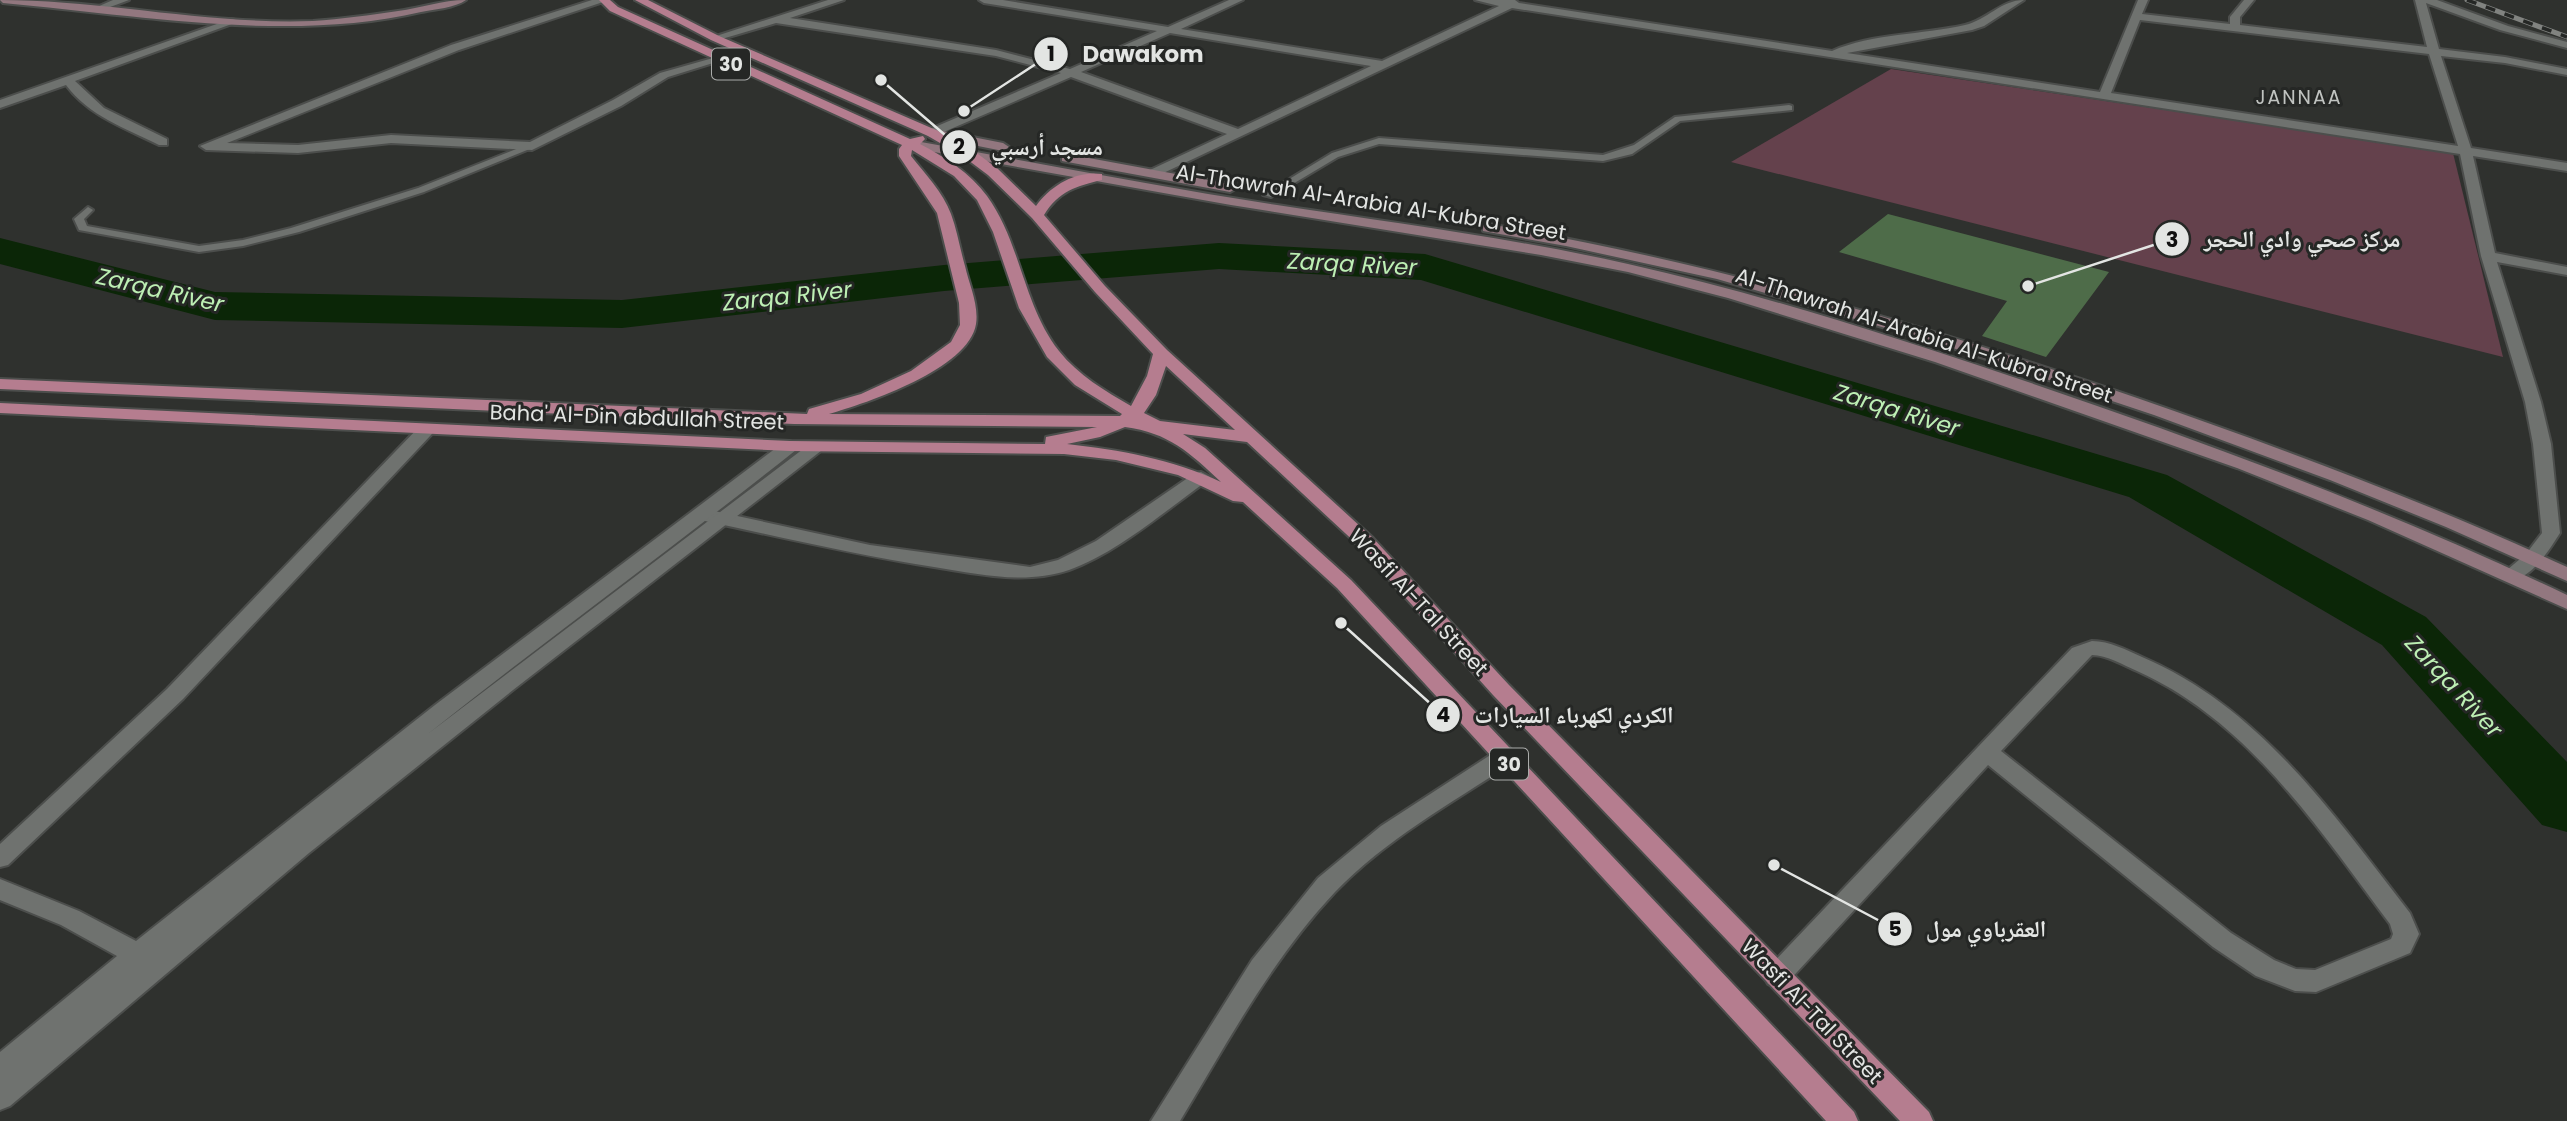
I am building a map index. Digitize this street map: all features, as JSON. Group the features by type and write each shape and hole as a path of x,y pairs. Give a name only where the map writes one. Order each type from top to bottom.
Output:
{"main road":[{"path":"3,0 290,24 343,23 461,0"},
{"name":"30","path":"604,0 614,9 938,158 973,187 989,210 1021,295 1053,355 1065,368 1109,399 1129,418"},
{"name":"30","path":"640,0 715,38 932,133"},
{"path":"794,419 867,398 917,374 958,345 968,326 967,303 944,214 930,188 905,156 905,149 910,144 932,133"},
{"name":"Wasfi Al-Tal Street","path":"932,133 969,154 993,172 1037,215 1100,289 1160,353 1366,542 1511,700 1919,1121"},
{"name":"Al-Thawrah Al-Arabia Al-Kubra Street","path":"932,133 1268,195 1588,245 1778,291 1972,348 2241,439 2463,526 2567,575"},
{"name":"Al-Thawrah Al-Arabia Al-Kubra Street","path":"910,144 1257,205 1535,249 1731,294 1855,330 2142,427 2285,480 2447,545 2567,603"},
{"path":"1037,215 1054,191 1097,177"},
{"path":"1009,447 1080,437 1129,418 1156,381 1160,353"},
{"name":"Baha' Al-Din abdullah Street","path":"0,384 794,419 1129,418 1157,425 1249,437"},
{"name":"Baha' Al-Din abdullah Street","path":"0,408 425,431 817,447 1009,447 1116,455 1201,477 1262,508"},
{"name":"Wasfi Al-Tal Street","path":"1157,425 1199,452 1344,584 1503,758 1844,1121"}],"street":[{"path":"102,7 124,0"},
{"path":"604,0 569,9 450,51 206,146 298,149 391,139 532,146 617,103 664,75 720,59"},
{"path":"715,38 839,0"},
{"path":"984,0 1384,65"},
{"path":"932,133 1238,0"},
{"path":"1480,0 1517,2 1829,54 2567,167"},
{"path":"1829,54 1868,44 1968,28 1980,24 2019,0"},
{"path":"2104,97 2143,0"},
{"path":"2235,29 2235,17 2249,0"},
{"path":"2420,0 2448,102 2466,152 2488,256 2542,444 2551,533 2533,558 2511,575"},
{"path":"2427,0 2504,28 2567,45"},
{"path":"1155,173 1517,2"},
{"path":"2136,16 2505,60 2567,72"},
{"path":"774,19 996,53 1072,72 1239,134"},
{"path":"0,104 70,82 235,21"},
{"path":"70,82 81,97 92,105 163,142"},
{"path":"2488,256 2567,271"},
{"path":"0,858 175,694 425,431"},
{"path":"0,1069 528,667 713,517 790,446"},
{"path":"713,517 817,447"},
{"path":"713,517 870,551 1000,571 1030,573 1064,565 1103,545 1201,477"},
{"path":"1777,976 2032,702 2085,648 2105,649 2195,693 2241,730 2294,782 2402,920 2406,933 2401,946 2316,981 2295,980 2265,968 2222,940 1987,752"},
{"path":"1165,1121 1291,927 1328,885 1367,850 1503,758"},
{"path":"0,889 70,918 145,960"},
{"path":"0,1097 145,960"}],"lane":[{"path":"1268,195 1309,169 1352,147 1379,141 1603,158 1636,150 1667,124 1678,119 1789,108"},
{"path":"88,210 79,219 83,228 199,249 243,243 295,230 421,190 532,146"}],"shaded area":[{"path":"1891,69 2453,153 2503,357 1731,162"}],"building":[{"path":"1888,214 2109,272 2046,357 1982,336 2007,301 1839,252"}],"waterway":[{"name":"Zarqa River","path":"0,251 215,306 622,314 944,278 1219,256 1425,267 2148,486 2404,631 2567,806"}],"railway":[{"path":"2467,0 2567,37"}],"place":[{"name":"مسجد أرسبي","path":"881,80"},
{"name":"Dawakom","path":"964,111"},
{"name":"مركز صحي وادي الحجر","path":"2028,286"},
{"name":"الكردي لكهرباء السيارات","path":"1341,623"},
{"name":"العقرباوي مول","path":"1774,865"}],"district":[{"name":"JANNAA","path":"2299,97"}]}
